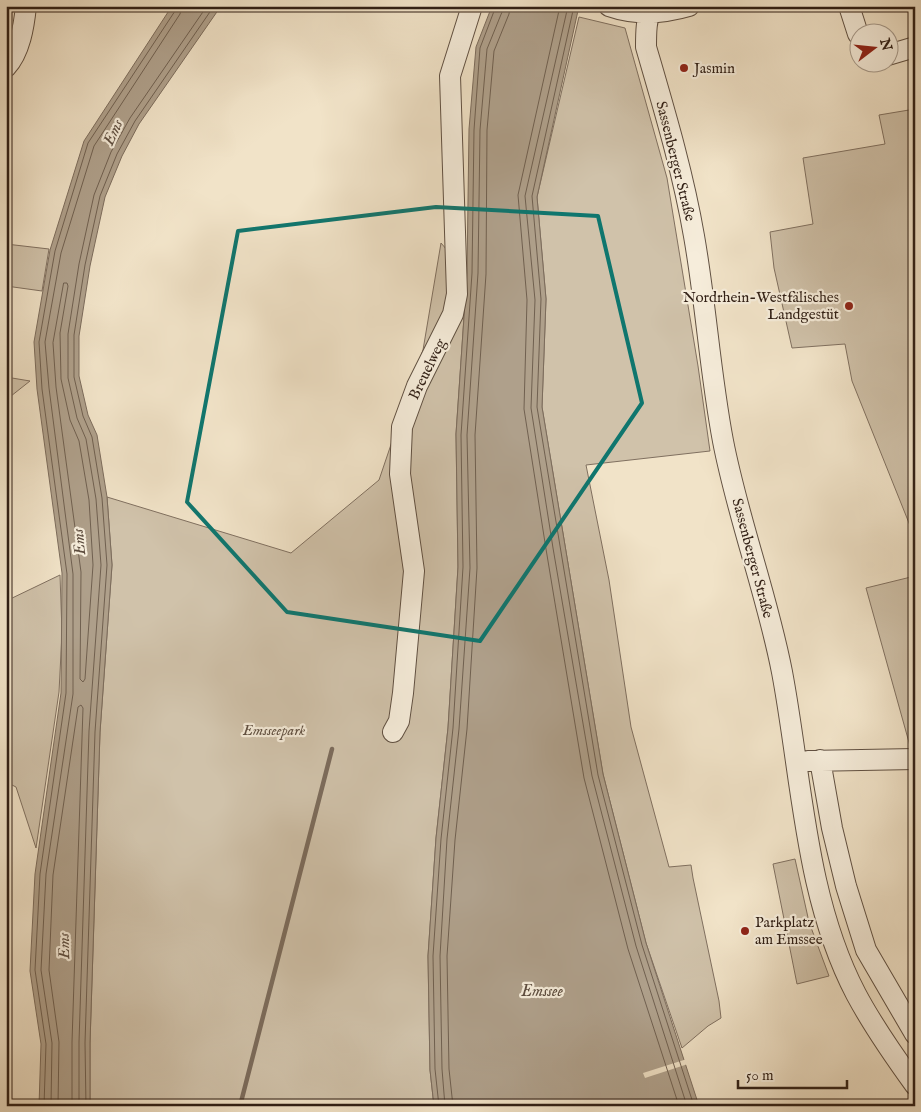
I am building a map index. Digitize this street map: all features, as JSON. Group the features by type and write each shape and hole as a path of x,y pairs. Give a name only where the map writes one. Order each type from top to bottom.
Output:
{"street":[{"path":"6,67 11,62 24,28 26,6"},
{"name":"Breuelweg","path":"393,732 399,721 403,693 414,571 400,474 402,427 417,386 453,314 457,294 450,76 472,6"},
{"path":"609,6 632,12 676,10 689,6"},
{"path":"849,6 854,22"},
{"name":"Sassenberger Straße","path":"651,10 646,30 646,47 682,175 694,236 723,442 782,670 811,853 820,894 832,936 856,993 895,1058 915,1085"},
{"path":"898,52 915,47"},
{"path":"796,762 820,760 915,760"},
{"path":"820,760 832,828 847,892 866,950 913,1030"}],"highlighted area":[{"path":"436,207 598,216 642,403 480,641 287,612 187,502 238,231"}],"green space":[{"path":"579,17 625,28 667,178 710,451 586,465 609,580 631,727 669,867 691,865 719,1001 721,1018 708,1026 682,1048 646,943 603,774 542,407 546,299 537,197"},
{"name":"Nordrhein-Westfälisches Landgestüt","path":"915,109 915,538 852,381 845,344 792,348 774,268 770,232 813,224 803,158 885,144 879,115"},
{"name":"Emsseepark","path":"441,243 467,273 456,434 458,567 448,728 436,838 428,956 430,1070 434,1106 90,1106 90,1043 100,732 112,565 107,497 291,553 379,480 423,350"},
{"path":"6,244 49,249 42,291 6,286"},
{"path":"6,377 30,381 6,400"},
{"path":"60,575 62,633 59,692 36,848 16,787 6,782 6,601"},
{"path":"915,576 915,746 910,746 866,588"},
{"path":"795,859 809,922 829,976 797,984 773,864"}],"water":[{"name":"Ems","path":"172,6 221,6 139,124 122,156 105,197 90,266 79,336 79,376 88,415 97,435 107,497 112,565 100,732 90,1043 90,1106 39,1106 41,1044 30,971 35,874 61,693 62,573 37,389 34,342 50,250 84,141"},
{"name":"Emssee","path":"492,6 579,6 537,197 546,299 542,407 603,774 646,943 699,1106 434,1106 430,1070 428,956 436,838 448,728 458,567 456,434 467,273 469,129 476,47"}],"pier":[{"path":"687,1059 688,1064 645,1078 643,1073"}],"waterway":[{"path":"240,1106 332,749"}],"place":[{"name":"Jasmin","path":"684,68"},
{"name":"Nordrhein-Westfälisches Landgestüt","path":"849,306"},
{"name":"Parkplatz am Emssee","path":"745,931"}]}
